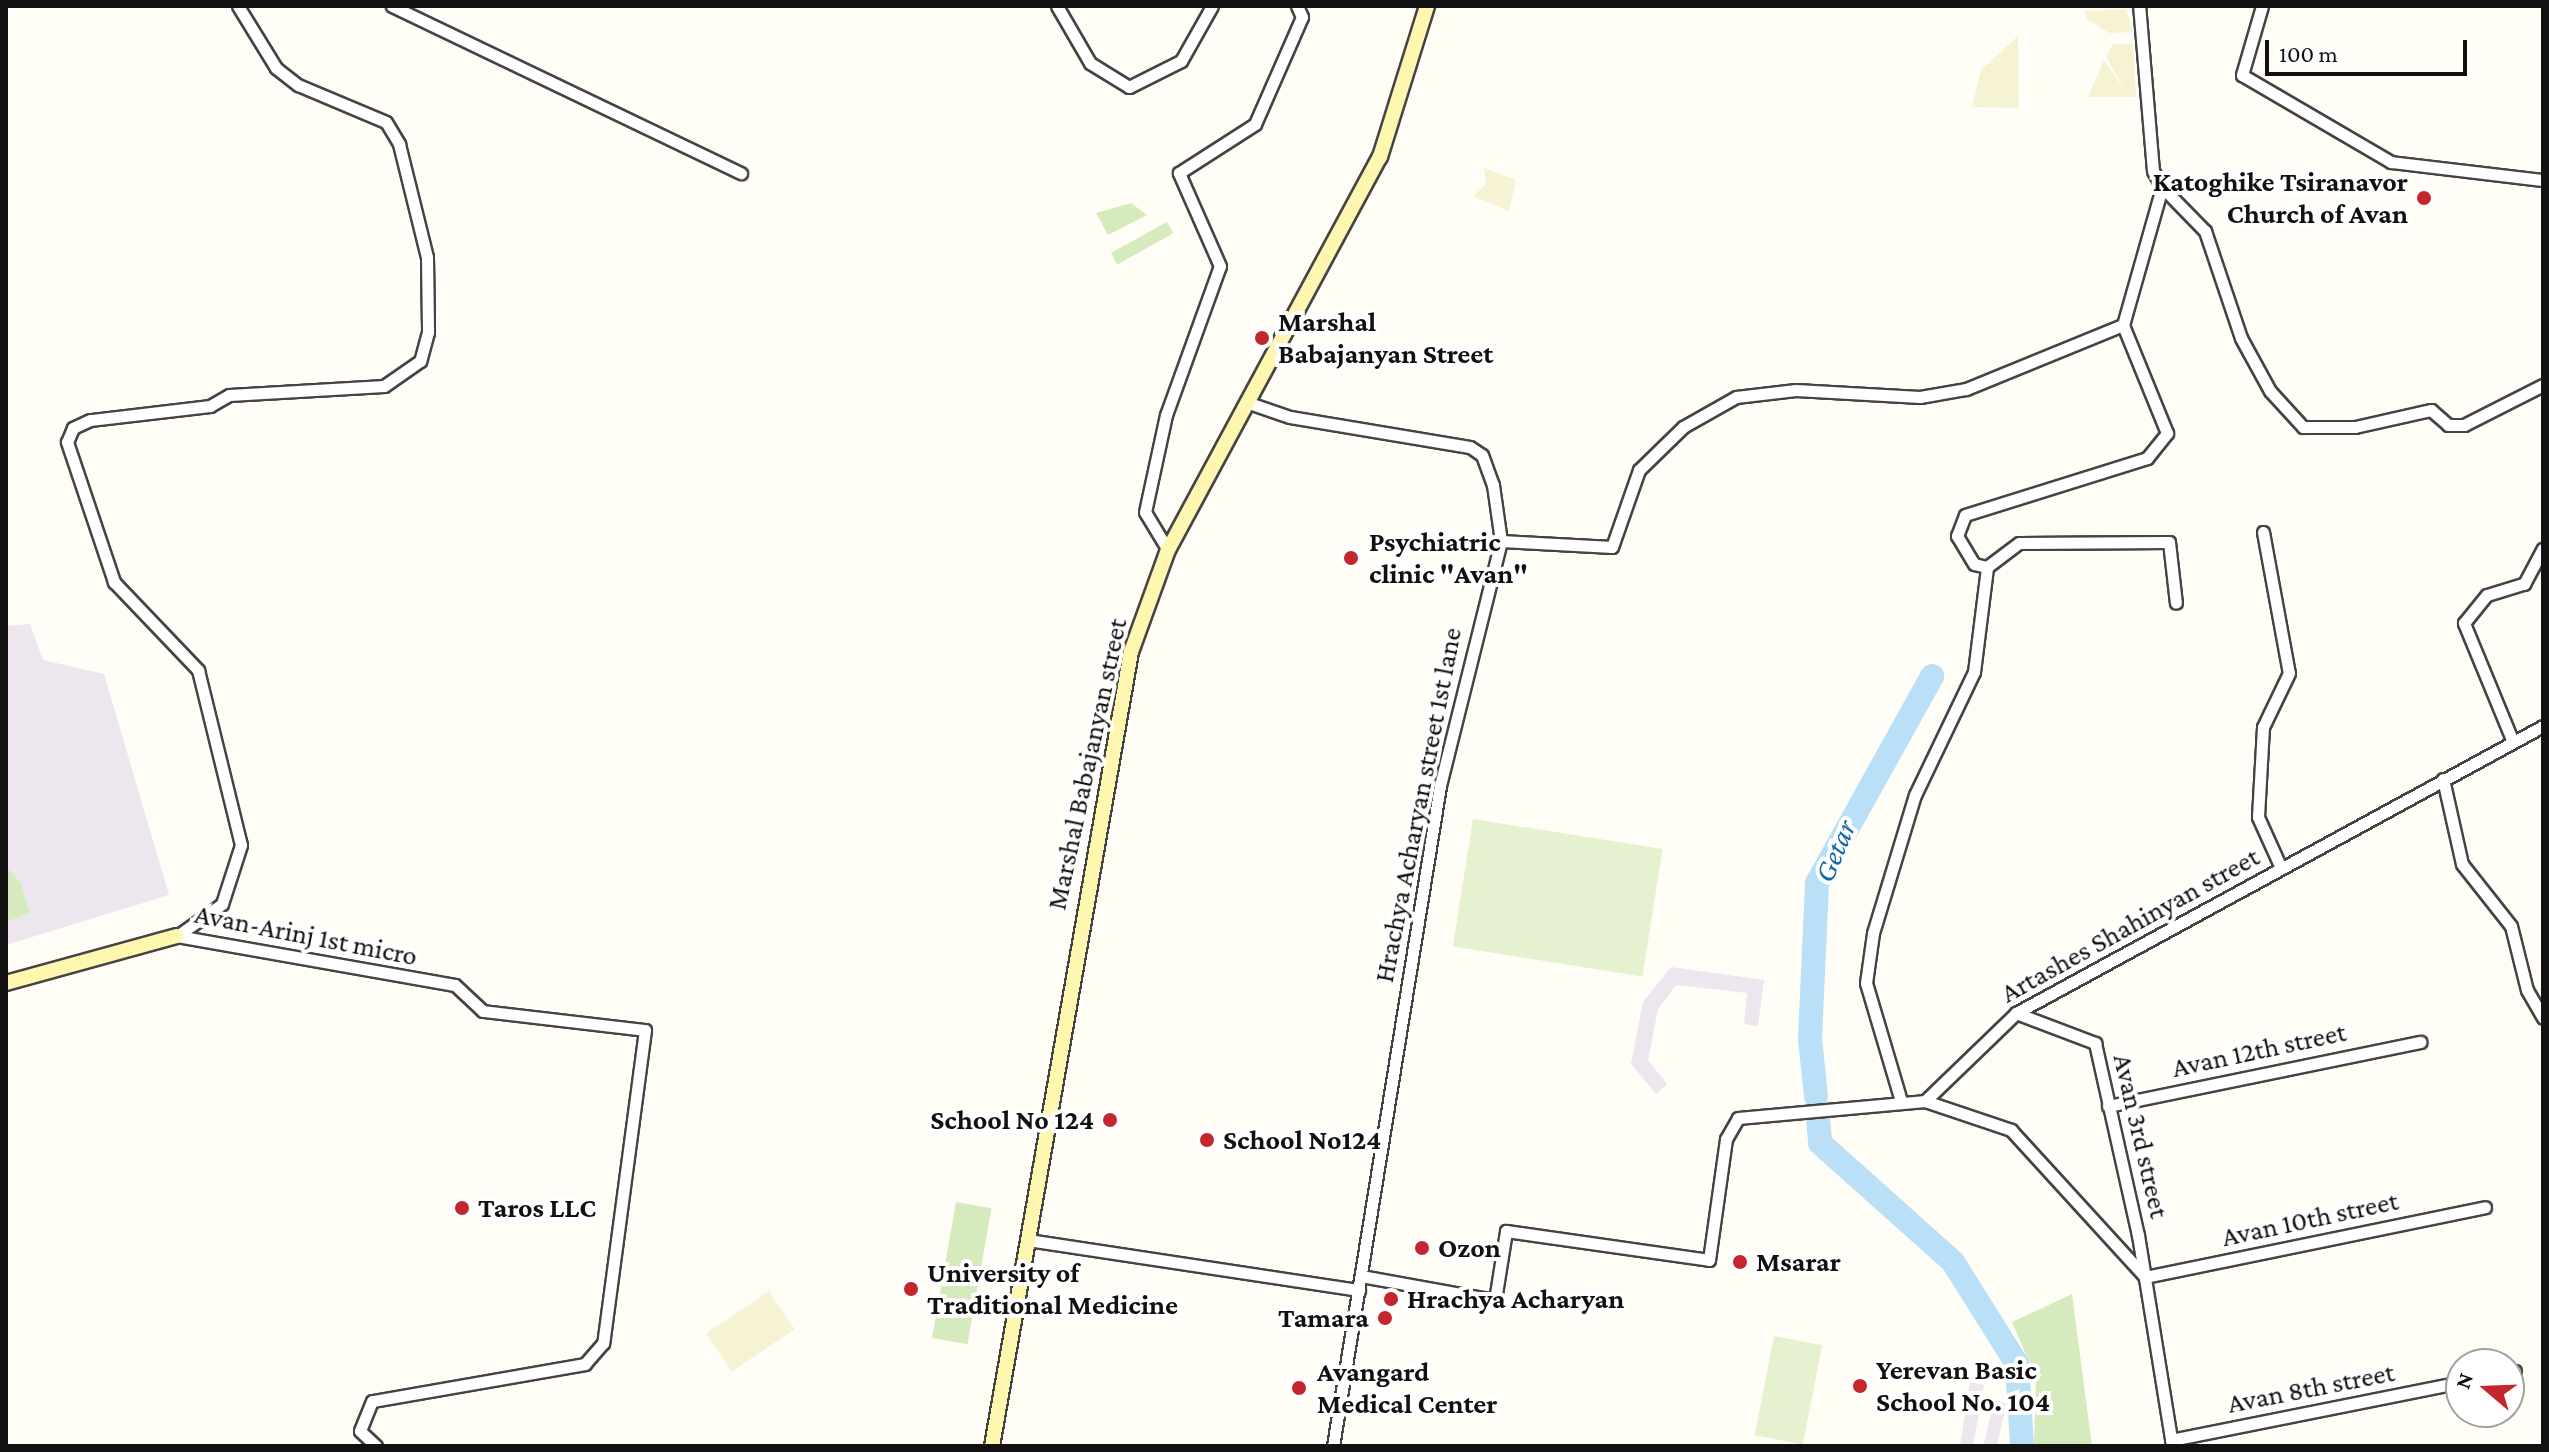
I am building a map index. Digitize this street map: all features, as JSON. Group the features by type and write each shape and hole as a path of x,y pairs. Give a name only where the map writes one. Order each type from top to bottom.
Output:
{"main road":[{"name":"Marshal Babajanyan street","path":"992,1446 1131,652 1168,550 1380,157 1410,81 1427,6"},
{"path":"6,983 177,936"}],"street":[{"name":"Avan-Arinj 1st micro","path":"177,936 222,904 241,845 198,670 114,582 67,442 73,428 90,420 210,406 229,395 384,386 420,361 428,332 427,257 399,144 386,122 298,85 276,68 238,6"},
{"path":"392,6 741,173"},
{"path":"1057,6 1090,63 1129,87 1181,61 1212,6"},
{"path":"1168,550 1145,512 1166,415 1220,266 1179,173 1255,124 1302,17 1297,6"},
{"path":"2139,6 2153,171 2162,187 2205,231 2241,338 2270,391 2303,427 2355,427 2431,410 2448,425 2464,425 2543,385"},
{"path":"2262,6 2242,75 2391,162 2543,180"},
{"path":"1987,567 1974,564 1957,536 1965,515 2147,458 2167,433 2123,325 2162,187"},
{"path":"1249,403 1290,417 1470,447 1482,455 1493,485 1501,541 1612,547 1639,470 1683,427 1736,397 1796,390 1920,397 1966,389 2123,325"},
{"path":"2263,532 2289,673 2263,727 2258,817 2281,868"},
{"name":"Hrachya Acharyan street 1st lane","path":"1333,1446 1440,786 1501,541"},
{"path":"1901,1101 1866,983 1873,933 1915,795 1974,672 1987,567 2019,543 2169,542 2176,603"},
{"path":"2513,742 2464,623 2487,595 2524,584 2543,549"},
{"name":"Artashes Shahinyan street","path":"1925,1101 2016,1013 2543,726"},
{"path":"2443,779 2462,864 2511,926 2527,990 2543,1018"},
{"name":"Avan-Arinj 1st micro","path":"177,936 455,985 483,1011 645,1030 603,1343 585,1364 372,1401 360,1431 376,1446"},
{"name":"Avan 3rd street","path":"2016,1013 2091,1037 2145,1277 2171,1443"},
{"name":"Avan 12th street","path":"2108,1106 2421,1042"},
{"path":"1361,1276 1495,1300 1506,1231 1709,1260 1726,1139 1738,1118 1925,1101"},
{"name":"Avan 3rd street","path":"1925,1101 2011,1130 2145,1277"},
{"name":"Avan 10th street","path":"2145,1277 2485,1207"},
{"path":"1028,1240 1359,1290"},
{"name":"Avan 8th street","path":"2171,1443 2445,1385"}],"shaded area":[{"path":"2126,9 2133,32 2109,33 2087,19 2085,11"},
{"path":"2018,36 2019,108 1972,107 1981,70"},
{"path":"2113,44 2133,44 2136,97 2088,97 2104,60 2126,92 2106,57"},
{"path":"1484,168 1516,180 1509,211 1473,196 1486,184"},
{"path":"30,624 43,660 104,674 169,895 6,945 6,626"},
{"path":"1671,967 1764,980 1758,1026 1744,1024 1747,993 1676,985 1658,1009 1648,1060 1667,1084 1656,1094 1631,1064 1643,1002"},
{"path":"769,1291 795,1329 732,1372 706,1333"},
{"path":"1970,1382 1984,1385 1973,1446 1960,1446"},
{"path":"1994,1400 2007,1403 1997,1446 1983,1446"}],"green space":[{"path":"1131,203 1147,215 1108,235 1096,213"},
{"path":"1167,222 1173,233 1117,264 1111,253"},
{"path":"1473,819 1663,849 1642,976 1453,946"},
{"path":"6,867 21,883 30,913 6,922"},
{"path":"956,1202 991,1208 967,1344 932,1338"},
{"path":"1392,1290 1401,1299 1392,1308 1383,1299"},
{"path":"2072,1294 2092,1446 2034,1446 2036,1378 2012,1322"},
{"path":"1774,1336 1822,1345 1803,1444 1755,1435"}],"waterway":[{"name":"Getar","path":"1816,1096 1810,1039 1817,883 1932,676"},
{"name":"Getar","path":"1818,1118 1820,1143 1953,1262 2017,1364 2022,1446"}],"place":[{"name":"Katoghike Tsiranavor Church of Avan","path":"2424,198"},
{"name":"Marshal Babajanyan Street","path":"1262,338"},
{"name":"Psychiatric clinic \"Avan\"","path":"1351,558"},
{"name":"School No 124","path":"1110,1120"},
{"name":"School No124","path":"1207,1140"},
{"name":"Taros LLC","path":"462,1208"},
{"name":"Ozon","path":"1422,1248"},
{"name":"Msarar","path":"1740,1262"},
{"name":"University of Traditional Medicine","path":"911,1289"},
{"name":"Hrachya Acharyan","path":"1391,1299"},
{"name":"Tamara","path":"1385,1318"},
{"name":"Yerevan Basic School No. 104","path":"1860,1386"},
{"name":"Avangard Medical Center","path":"1299,1388"}]}
